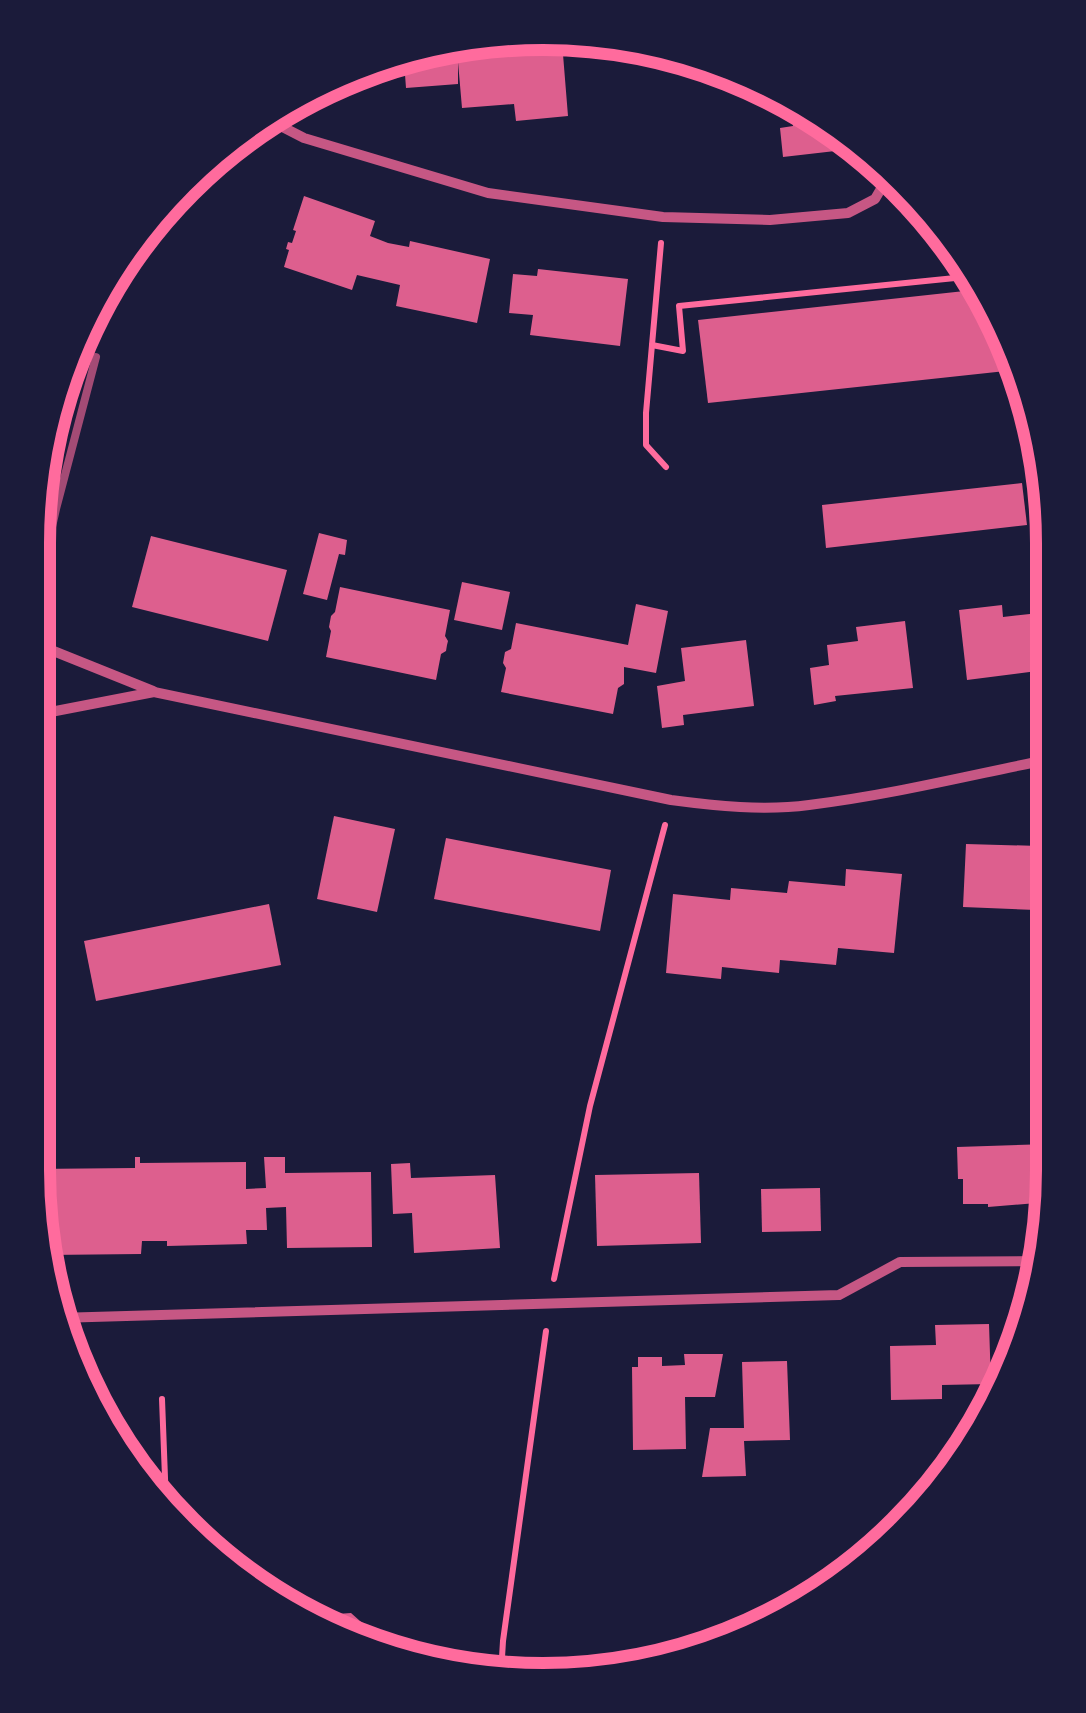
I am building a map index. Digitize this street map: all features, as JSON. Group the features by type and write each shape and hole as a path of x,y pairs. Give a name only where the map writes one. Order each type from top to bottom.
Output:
{"street":[{"path":"280,126 304,138 488,193 664,217 770,220 848,213 875,199 883,186"},
{"path":"50,650 154,692 671,800 723,807 806,806 1036,762"},
{"path":"50,712 154,692"},
{"path":"73,1317 839,1295 900,1262 1028,1260"}],"path":[{"path":"661,247 646,444 666,467"},
{"path":"652,345 684,351 679,306 958,278"},
{"path":"502,1661 550,1302 590,1106 671,800"},
{"path":"162,1399 165,1487"}],"building":[{"path":"511,51 563,51 568,116 516,121 514,104 462,108 458,62 458,84 406,88 405,70 447,59"},
{"path":"792,117 841,150 783,157 780,128 793,126"},
{"path":"304,196 375,221 370,236 388,243 409,247 410,241 490,259 477,323 396,306 400,285 357,275 352,290 284,267"},
{"path":"538,269 628,279 620,346 530,335 533,315 509,313 513,274 537,276"},
{"path":"967,291 1005,371 708,403 698,320"},
{"path":"1022,483 1027,525 826,548 822,505"},
{"path":"319,533 347,540 345,555 339,554 327,600 303,594"},
{"path":"151,536 287,570 268,641 132,607"},
{"path":"462,582 510,592 502,630 454,620"},
{"path":"340,587 450,610 446,651 441,654 436,680 326,657 331,616"},
{"path":"636,604 668,611 656,673 624,667 624,684 618,688 613,714 501,692 505,652 511,649 516,623 628,645"},
{"path":"1002,605 1003,617 1036,613 1036,671 967,680 959,610"},
{"path":"905,621 913,688 835,696 836,701 814,705 810,668 829,665 827,645 858,641 856,627"},
{"path":"746,640 754,706 683,715 684,725 662,728 657,686 685,681 681,648"},
{"path":"334,816 395,829 377,912 317,899"},
{"path":"446,838 611,870 600,931 434,899"},
{"path":"966,844 1036,846 1036,910 963,907"},
{"path":"846,869 902,874 894,953 838,948 836,965 780,960 779,973 722,967 721,979 666,973 673,894 730,900 731,888 787,893 789,881 845,886"},
{"path":"269,904 281,965 96,1001 84,941"},
{"path":"1036,1144 1035,1203 988,1207 963,1204 957,1147"},
{"path":"135,1157 140,1157 140,1163 246,1162 246,1189 266,1188 264,1157 285,1157 285,1173 371,1172 372,1247 287,1248 286,1207 266,1208 267,1230 246,1230 247,1244 167,1246 167,1241 142,1241 141,1254 57,1255 50,1169 135,1168"},
{"path":"410,1163 411,1178 495,1175 500,1248 414,1253 412,1213 393,1214 391,1164"},
{"path":"699,1173 701,1243 597,1246 595,1175"},
{"path":"820,1188 821,1231 762,1232 761,1189"},
{"path":"989,1324 991,1375 987,1384 942,1385 942,1399 891,1400 890,1346 936,1345 935,1325"},
{"path":"684,1354 723,1354 715,1397 685,1397 686,1449 633,1450 632,1367 638,1367 638,1357 662,1357 662,1366 685,1365"},
{"path":"787,1361 790,1440 744,1441 746,1476 702,1477 710,1428 744,1428 742,1362"},
{"path":"351,1613 369,1631 354,1625 330,1614"}],"railway":[{"path":"50,535 96,357"}]}
